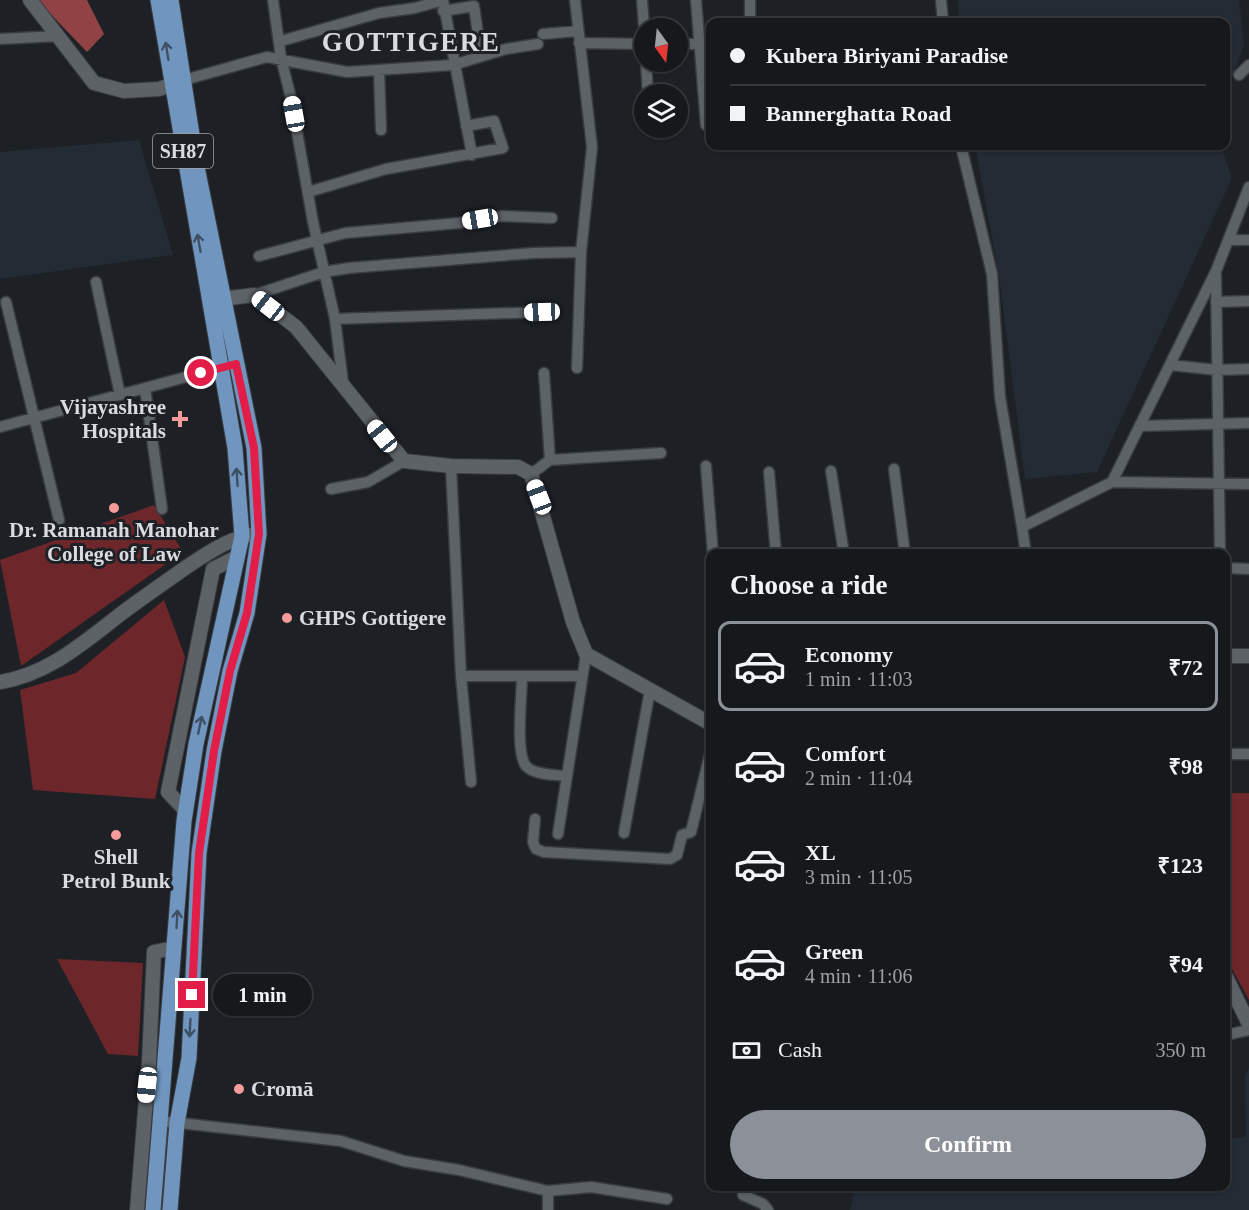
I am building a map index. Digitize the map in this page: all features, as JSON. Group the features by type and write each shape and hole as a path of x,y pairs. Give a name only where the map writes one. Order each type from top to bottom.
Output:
{"main road":[{"name":"SH87","path":"158,0 178,83 216,300 220,368 235,448 242,536"},
{"name":"SH87","path":"171,0 178,83"},
{"name":"SH87","path":"170,1210 177,1123 189,1059 199,853 214,751 230,671 247,613 259,534 254,448 236,364 216,300"},
{"path":"153,1210 185,810 196,744 242,536"}],"street":[{"path":"30,0 94,83 124,91 159,89 267,57 346,72 453,66 481,56 538,44"},
{"path":"273,0 281,41 281,58 335,319 343,383"},
{"path":"575,0 592,147 581,252 577,368"},
{"path":"642,0 643,18"},
{"path":"696,0 706,125"},
{"path":"750,0 750,18"},
{"path":"941,0 943,18"},
{"path":"281,41 379,13 443,4 474,6 481,56"},
{"path":"443,4 453,66 472,155"},
{"path":"543,34 578,31"},
{"path":"0,39 58,36"},
{"path":"579,43 634,42"},
{"path":"688,44 698,44"},
{"path":"1239,75 1249,65"},
{"path":"379,70 381,130"},
{"path":"308,192 386,170 503,148 494,121 466,126"},
{"path":"962,150 992,274 1000,397 1025,549"},
{"path":"1112,482 1216,271 1249,187"},
{"path":"259,256 345,233 449,224 502,216 552,218"},
{"path":"1228,240 1249,240"},
{"path":"216,300 254,295 324,272 534,253 581,252"},
{"path":"1216,271 1220,549"},
{"path":"96,282 120,395"},
{"path":"254,295 296,327 404,461"},
{"path":"6,302 59,520"},
{"path":"1216,302 1249,302"},
{"path":"335,319 542,312"},
{"path":"0,427 236,364"},
{"path":"1170,365 1217,370 1249,369"},
{"path":"544,373 550,460"},
{"path":"145,388 162,509"},
{"path":"1140,426 1218,422 1249,423"},
{"path":"531,474 550,460 661,453"},
{"path":"331,489 368,482 404,461 451,466 518,467 531,474 573,622 586,654 558,834"},
{"path":"451,466 461,676 471,782"},
{"path":"706,466 713,549"},
{"path":"894,469 904,549"},
{"path":"831,471 843,549"},
{"path":"769,472 776,549"},
{"path":"1022,527 1112,482 1249,483"},
{"path":"0,682 30,675 60,661 139,600 206,554 242,536 259,534"},
{"path":"185,810 168,792 213,569 237,557"},
{"path":"1230,568 1249,568"},
{"path":"586,654 706,721"},
{"path":"1230,656 1249,656"},
{"path":"461,676 582,676"},
{"path":"522,676 521,738 526,766 534,771 567,777"},
{"path":"624,833 650,690"},
{"path":"1230,754 1249,754"},
{"path":"535,819 533,842 536,849 544,852 670,859 677,855 682,834 691,832 706,770"},
{"path":"137,1210 149,1062 154,952 174,948"},
{"path":"1230,985 1249,1024"},
{"path":"1230,1034 1249,1030"},
{"path":"161,1121 341,1142 404,1161 459,1170 548,1191 591,1187 667,1199"},
{"path":"548,1191 548,1210"},
{"path":"743,1195 763,1204 768,1210"}],"shaded area":[{"path":"37,0 87,0 104,34 87,52"},
{"path":"958,0 1239,0 1244,44 1230,84 1230,18 959,18"},
{"path":"139,140 173,255 0,279 0,152"},
{"path":"976,150 1222,150 1232,178 1097,472 1025,479 999,276"},
{"path":"154,505 183,552 21,666 0,560"},
{"path":"164,600 185,657 155,799 33,790 20,690 76,673"},
{"path":"1230,793 1249,793 1249,1000 1230,965"},
{"path":"57,959 143,963 138,1056 108,1054"},
{"path":"1249,1068 1249,1210 850,1210 854,1191 1230,1191 1230,1139 1246,1136 1245,1076"}],"place":[{"name":"Vijayashree Hospitals","path":"180,419"},
{"name":"Dr. Ramanah Manohar College of Law","path":"114,508"},
{"name":"GHPS Gottigere","path":"287,618"},
{"name":"Shell Petrol Bunk","path":"116,835"},
{"name":"Cromā","path":"239,1089"}],"district":[{"name":"GOTTIGERE","path":"411,42"}],"route":[{"path":"192,995 199,853 214,751 230,671 247,613 259,534 254,448 236,364 201,373"}]}
